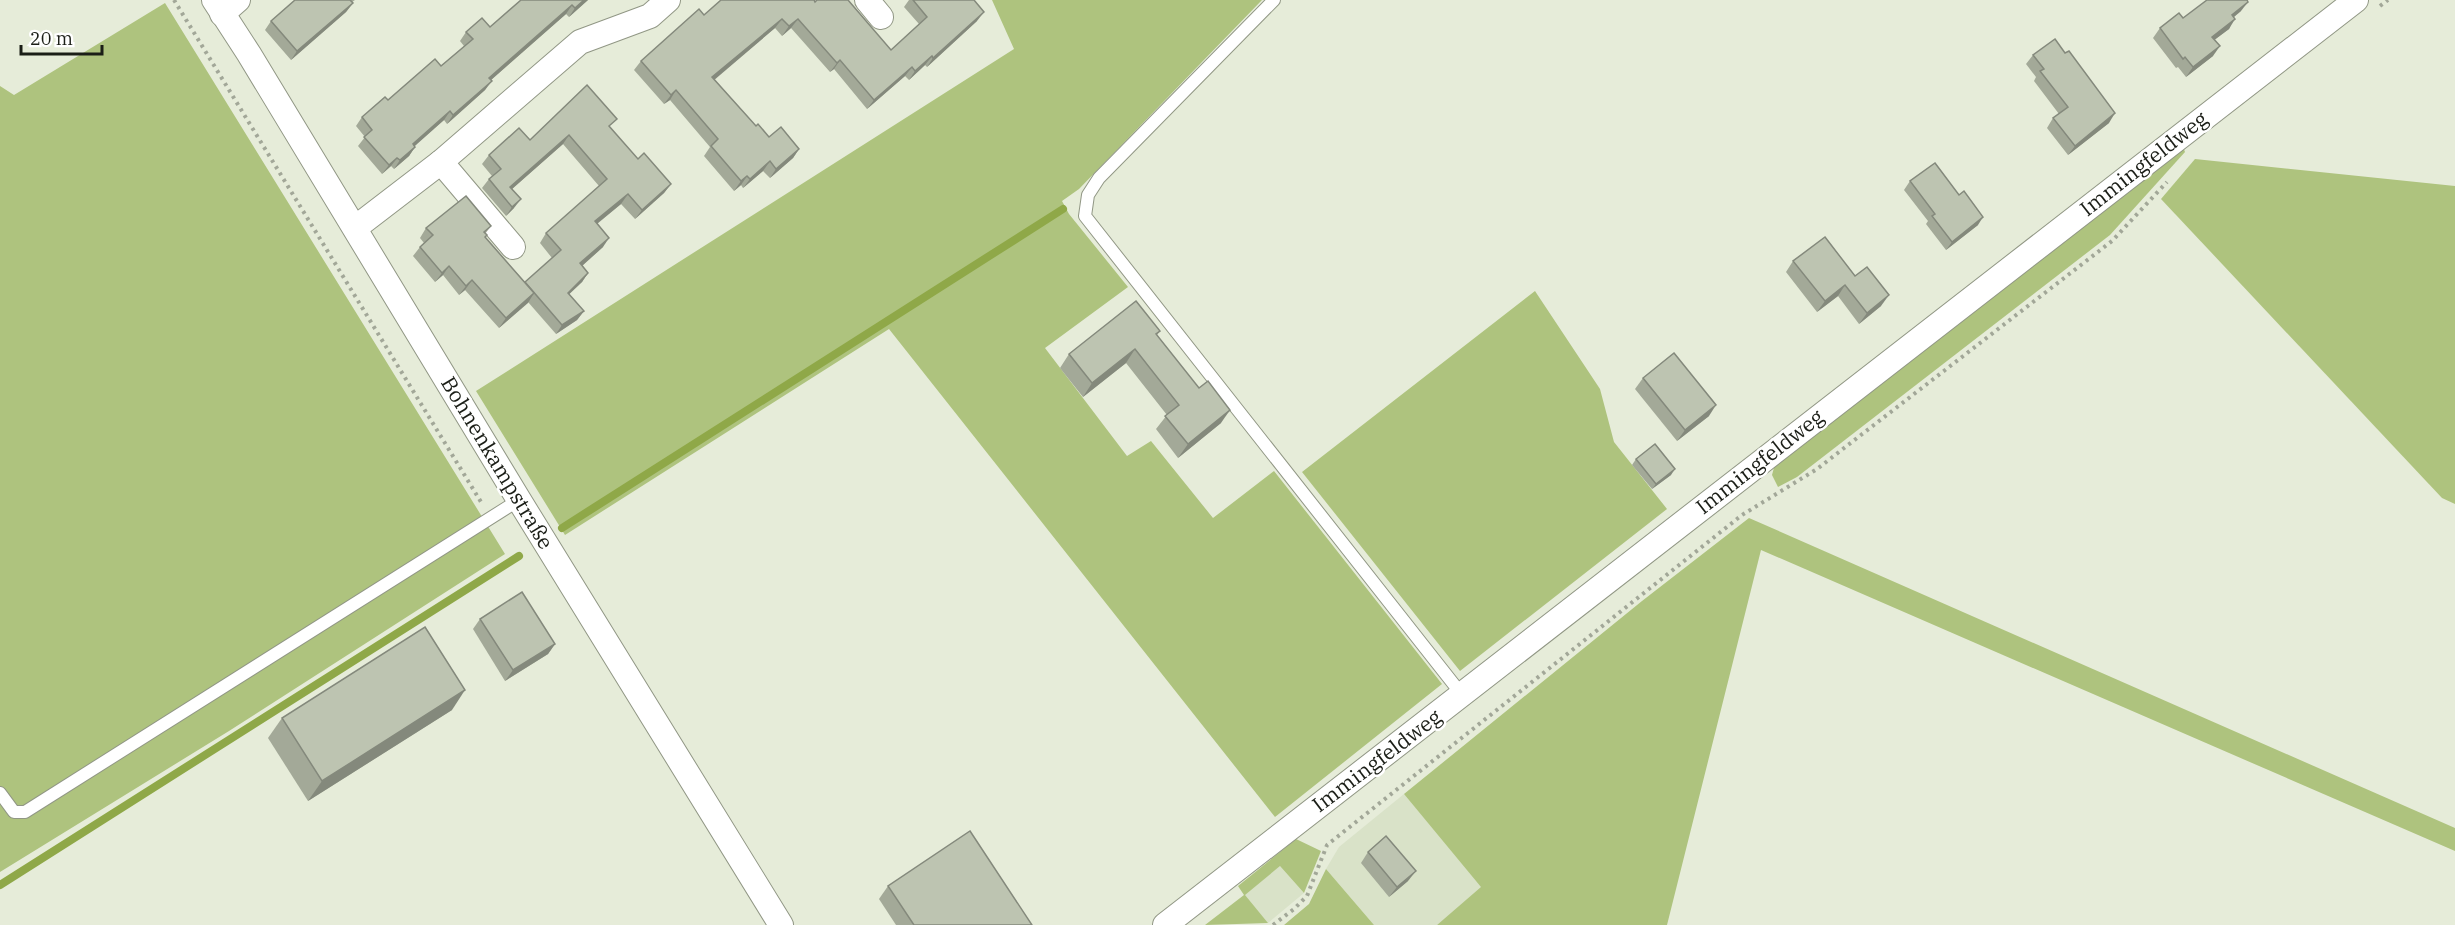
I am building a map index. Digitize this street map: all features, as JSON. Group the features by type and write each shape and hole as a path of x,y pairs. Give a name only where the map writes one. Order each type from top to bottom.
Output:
{"street":[{"path":"355,228 441,162 580,42 650,16 668,0"},
{"name":"Immingfeldweg","path":"1165,925 2367,3"},
{"name":"Bohnenkampstraße","path":"225,5 249,54 519,500 781,925"},
{"path":"441,162 513,247"}],"lane":[{"path":"1274,0 1099,178 1088,195 1085,216 1463,696"},
{"path":"0,793 14,812 25,812 519,500"}],"path":[{"path":"2367,3 2388,0"},
{"path":"1273,925 1307,896 1327,845 1742,515 1817,469 2112,241 2171,177"}],"shaded area":[{"path":"1404,794 1482,887 1437,925 1374,925 1326,869 1339,847"},
{"path":"1280,866 1304,893 1268,923 1244,895"}],"green space":[{"path":"992,0 1262,0 1079,189 1062,201 1069,214 1128,287 1045,348 1127,456 1151,441 1213,518 1274,471 1442,684 1275,817 889,329 565,535 476,391 1014,49"},
{"path":"165,3 505,554 229,731 0,872 0,86 14,95"},
{"path":"2182,144 2185,152 2110,235 1797,477 1778,487 1772,475 1775,464"},
{"path":"2195,159 2455,186 2455,504 2442,498 2161,199"},
{"path":"1535,291 1600,389 1614,442 1667,509 1460,671 1302,472"},
{"path":"1749,518 2455,828 2455,851 1761,550 1667,925 1437,925 1481,887 1404,794 1642,601"},
{"path":"1296,839 1321,851 1304,893 1280,866 1245,895 1268,923 1205,925 1244,895 1238,886"},
{"path":"1326,869 1374,925 1284,925 1309,904"}],"building":[{"path":"295,0 350,0 353,3 297,51 271,21"},
{"path":"521,0 584,0 575,8 572,5 489,78 492,81 453,115 450,111 413,144 415,147 400,160 397,158 389,165 364,137 372,130 362,117 385,97 388,100 435,59 441,66 473,39 466,32 482,18 490,27"},
{"path":"721,0 814,0 815,2 817,0 848,0 891,50 927,17 913,0 974,0 984,12 933,58 932,56 915,71 912,67 874,100 840,60 837,63 798,19 789,26 782,19 712,77 756,126 758,124 769,137 781,127 799,149 776,169 770,161 750,179 747,176 741,181 711,146 718,139 676,90 671,95 641,61 699,9 704,15"},
{"path":"2207,0 2247,0 2248,2 2232,15 2235,19 2212,37 2220,46 2193,67 2185,57 2183,59 2160,28 2179,13 2183,18"},
{"path":"2055,39 2065,53 2069,51 2115,113 2075,146 2053,118 2068,107 2040,71 2044,69 2033,55"},
{"path":"587,85 617,119 609,126 638,159 644,153 671,184 642,210 628,194 595,221 609,238 580,263 588,273 568,293 584,311 562,325 525,282 561,250 546,233 607,179 569,135 510,187 521,199 512,207 489,179 501,169 489,155 519,128 530,140"},
{"path":"1935,163 1959,195 1964,191 1983,217 1952,242 1932,216 1935,214 1910,181"},
{"path":"466,196 491,226 484,232 487,235 485,237 534,293 506,318 472,280 466,286 449,266 442,273 420,247 433,235 426,228"},
{"path":"1825,237 1855,276 1867,267 1889,295 1867,313 1845,285 1825,301 1793,261"},
{"path":"1136,301 1160,331 1156,334 1199,388 1208,381 1230,410 1188,444 1165,416 1179,405 1135,349 1092,383 1069,354"},
{"path":"1674,353 1716,405 1685,430 1643,378"},
{"path":"1655,444 1675,469 1656,484 1636,459"},
{"path":"522,592 555,644 513,670 480,619"},
{"path":"425,627 465,690 322,781 282,718"},
{"path":"970,831 1032,925 914,925 888,886"},
{"path":"1386,836 1416,871 1397,887 1368,852"}],"waterway":[{"path":"562,528 1063,209"},
{"path":"0,885 519,556"}]}
